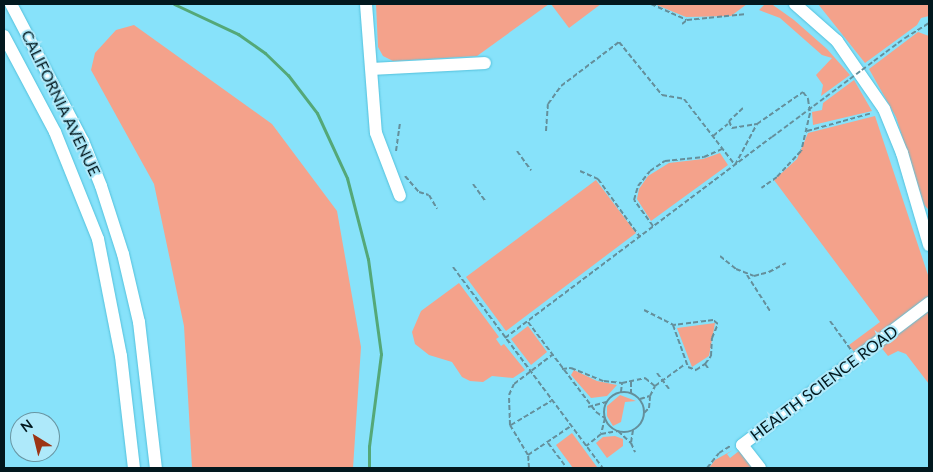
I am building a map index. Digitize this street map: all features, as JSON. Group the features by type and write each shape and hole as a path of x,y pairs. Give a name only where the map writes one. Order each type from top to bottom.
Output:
{"street":[{"path":"4,8 11,4"},
{"name":"CALIFORNIA AVENUE","path":"11,4 83,141 123,254 138,322 156,468"},
{"path":"366,4 372,69 373,116 378,145 400,196"},
{"path":"795,4 842,47 884,109 902,153 929,245"},
{"name":"CALIFORNIA AVENUE","path":"4,36 55,132 98,240 121,356 134,468"},
{"path":"372,69 485,63"},
{"name":"HEALTH SCIENCE ROAD","path":"760,468 742,445 929,303"}],"path":[{"path":"651,4 687,20 747,14"},
{"path":"682,24 687,20"},
{"path":"505,338 905,38 928,25"},
{"path":"546,131 548,104 561,86 619,42 662,95 684,99 735,165"},
{"path":"728,124 737,129 756,124 803,92 810,113 801,151 790,165 762,188"},
{"path":"713,136 743,108"},
{"path":"807,131 884,109"},
{"path":"399,156 395,154 400,123"},
{"path":"735,165 756,124"},
{"path":"653,227 634,200 638,186 650,171 665,161 704,156 722,148"},
{"path":"517,151 530,170"},
{"path":"580,171 598,179 640,236"},
{"path":"402,172 419,192 428,195 438,209"},
{"path":"473,184 486,202"},
{"path":"720,256 747,274 752,287 770,311"},
{"path":"747,274 769,272 786,263"},
{"path":"453,267 602,468"},
{"path":"644,310 673,325 713,320 718,324 712,338 711,356 706,364 692,370 685,364 673,325"},
{"path":"830,321 856,358"},
{"path":"528,322 589,406 605,418 630,443 635,452"},
{"path":"529,468 528,454 510,425 511,388 552,355"},
{"path":"630,443 633,430 641,423 644,413 649,408 650,396 655,386 685,364"},
{"path":"706,364 708,368"},
{"path":"562,369 571,368 596,379 622,383 645,378 655,386"},
{"path":"657,373 669,389"},
{"path":"631,381 631,394"},
{"path":"621,393 622,383"},
{"path":"589,406 607,402 621,393 631,394 639,400 644,413"},
{"path":"639,400 650,396"},
{"path":"510,425 528,418 551,401"},
{"path":"601,434 607,402"},
{"path":"528,454 548,444 571,426"},
{"path":"586,446 601,434 633,430"},
{"path":"548,444 567,468"},
{"path":"707,468 719,453 731,446 742,445"}],"shaded area":[{"path":"4,4 929,4 929,468 4,468"},
{"path":"376,4 549,4 477,56 393,61 383,56 378,47"},
{"path":"551,4 601,4 569,28"},
{"path":"654,4 747,4 731,16 686,17"},
{"path":"818,4 929,4 929,16 921,18 917,25 865,63"},
{"path":"764,5 773,5 794,20 827,49 850,75 821,96 823,85 816,75 832,58 822,55 780,18 759,10"},
{"path":"134,25 272,124 337,211 361,347 353,468 192,468 184,326 154,184 91,70 95,53 116,30"},
{"path":"918,32 929,36 929,210 924,205 896,117 869,69"},
{"path":"854,80 872,111 813,125 812,112 822,110 823,103"},
{"path":"875,116 929,278 929,296 854,352 849,345 880,322 774,180 797,159 808,133"},
{"path":"720,153 728,165 651,221 637,199 639,189 648,176 669,163 703,159"},
{"path":"596,180 636,233 506,331 466,277"},
{"path":"459,283 499,337 496,339 501,346 504,344 525,370 513,378 492,376 483,382 470,381 462,377 452,362 429,355 415,344 412,332 421,311"},
{"path":"929,309 929,384 906,354 898,351 888,356 880,346"},
{"path":"715,323 709,356 692,367 677,328"},
{"path":"528,326 547,352 531,365 511,339"},
{"path":"574,370 597,381 617,385 607,396 591,398 571,375"},
{"path":"620,395 636,401 625,402 621,422 613,426 607,416 607,406"},
{"path":"572,433 596,468 573,468 556,445"},
{"path":"615,436 623,439 623,446 607,458 596,443 603,437"},
{"path":"733,450 727,454 730,458 739,451 753,468 709,468 715,460"}],"waterway":[{"path":"174,4 238,34 265,53 288,75 317,113 347,178 368,259 381,354 369,446 369,468"}]}
